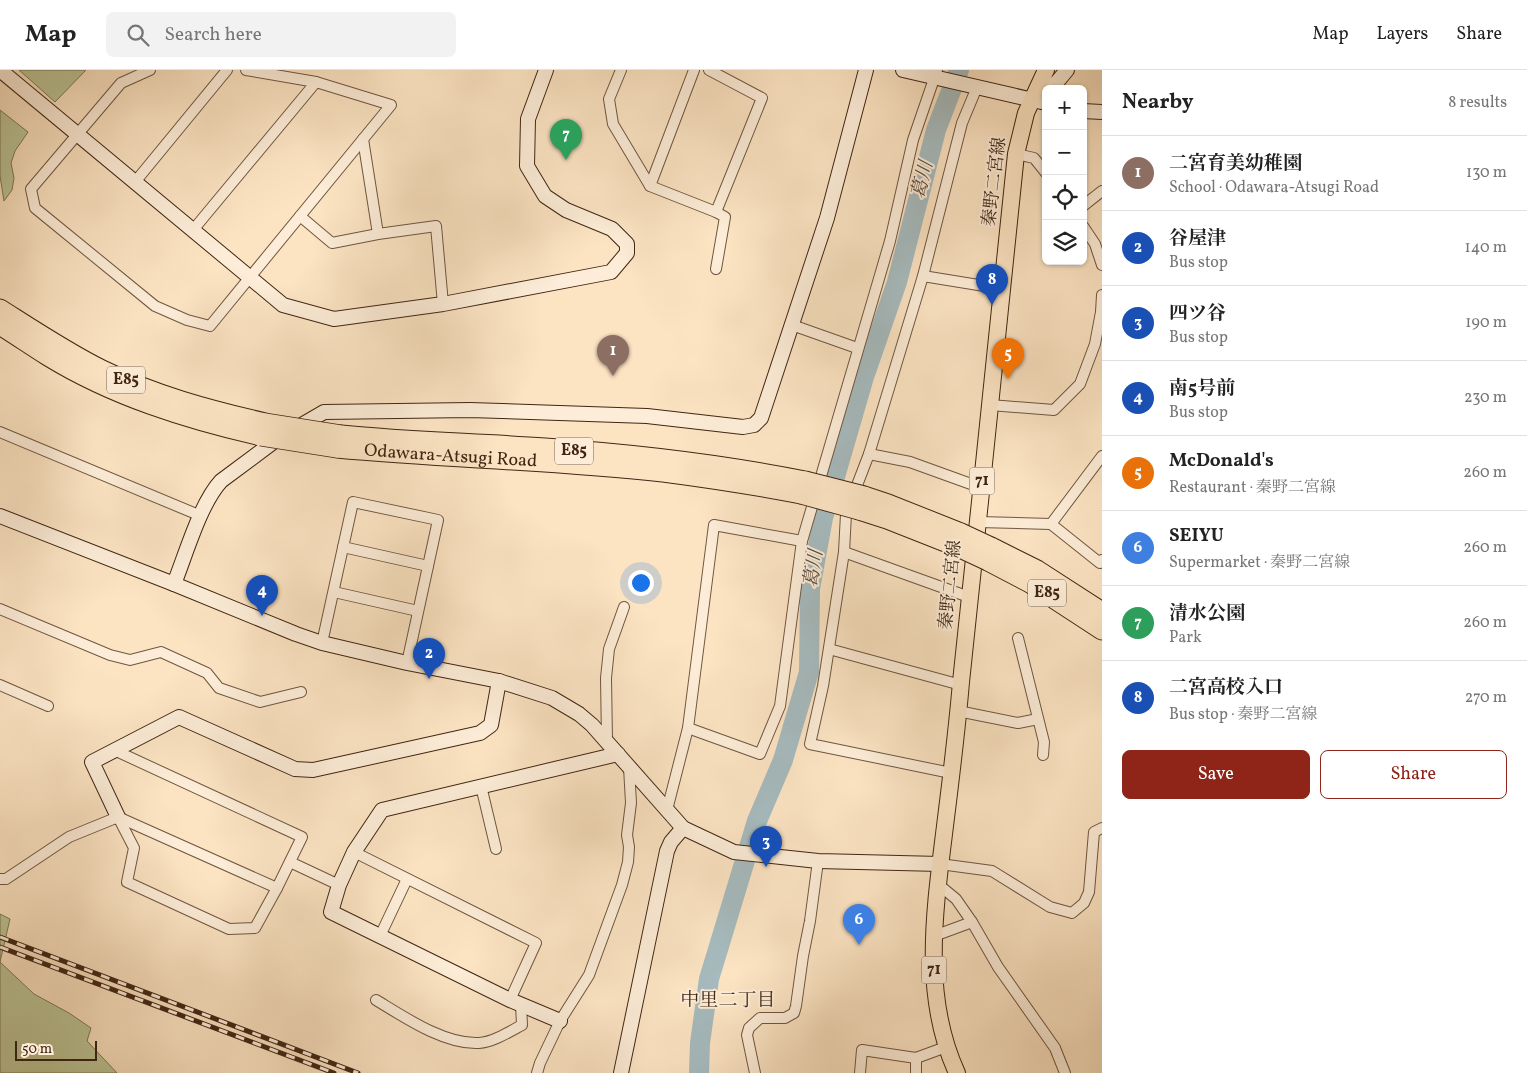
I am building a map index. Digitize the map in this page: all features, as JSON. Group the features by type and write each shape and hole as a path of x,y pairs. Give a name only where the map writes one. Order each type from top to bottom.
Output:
{"highway":[{"name":"Odawara-Atsugi Road","path":"0,309 55,344 103,370 157,393 263,429"},
{"name":"Odawara-Atsugi Road","path":"0,325 49,357 97,382 142,401 208,424 263,429 339,441 392,453 545,462 662,472 744,483 803,488 861,503 887,519 960,540 990,554 1037,570 1102,612"},
{"name":"Odawara-Atsugi Road","path":"990,554 1030,583 1076,611 1102,630"}],"main road":[{"name":"秦野二宮線","path":"1033,70 1038,101"},
{"name":"秦野二宮線","path":"957,1073 946,1047 935,1000 934,936 938,885 961,685 1016,154 1022,126 1038,101 1046,70"}],"street":[{"path":"0,70 283,305 334,319 443,304 611,272 627,253 627,244 612,229 566,210 545,196 527,166 528,119 546,70"},
{"path":"150,70 121,83 31,189 35,208 156,306 187,320 210,326 391,104 316,82 246,70"},
{"path":"135,182 227,70"},
{"path":"621,70 609,99 613,124 650,186 725,216 716,269"},
{"path":"650,186 694,70"},
{"path":"709,70 762,98 716,212"},
{"path":"174,584 210,496 221,481 276,440 324,412 470,410 647,416 743,427 754,425 761,418 827,218 866,70"},
{"path":"904,70 937,76 1038,101"},
{"path":"1052,85 1067,70"},
{"path":"688,728 760,754 780,706 802,541 857,348 890,241 913,140 937,76"},
{"path":"193,230 316,82"},
{"path":"951,773 810,744 829,649 844,552 846,514 869,454 924,276 973,86"},
{"path":"1087,111 1102,112"},
{"path":"363,139 378,234"},
{"path":"1016,154 1034,158 1042,168"},
{"path":"1087,203 1102,192"},
{"path":"300,216 332,243 436,226 443,304"},
{"path":"1087,232 1095,244 1102,264"},
{"path":"924,276 1003,289"},
{"path":"990,405 1054,410 1080,384 1098,345 1102,295"},
{"path":"792,325 857,348"},
{"path":"0,432 201,516"},
{"path":"869,454 910,462 982,488"},
{"path":"1051,524 1102,456"},
{"path":"322,643 353,502 438,520 407,664"},
{"path":"0,516 322,643 407,664 499,681 552,698 579,714 607,741 683,828 734,852 818,861 940,864 992,871 1050,907 1072,913 1084,903 1089,892 1094,832 1102,828"},
{"path":"978,522 1051,524 1101,563"},
{"path":"667,810 688,728 714,525 802,541"},
{"path":"343,547 428,566"},
{"path":"844,552 969,597"},
{"path":"334,592 418,610"},
{"path":"607,741 606,678 609,649 624,607"},
{"path":"0,609 110,655 130,660 161,652 207,673 218,688 260,702 301,692"},
{"path":"1018,638 1044,742 1042,755"},
{"path":"829,649 961,685"},
{"path":"114,750 302,837 255,928 229,929 127,882 134,848 92,762 114,750 179,717 295,769 313,770 480,733 491,725 499,681"},
{"path":"0,685 48,706"},
{"path":"958,711 1018,723 1038,719"},
{"path":"560,1020 516,1002 331,912 339,885 354,852 382,810 618,754"},
{"path":"537,1073 560,1020 590,975 622,885 628,862 629,847 627,835 631,802 629,767"},
{"path":"480,786 496,849"},
{"path":"0,879 6,879 69,837 118,817 277,888"},
{"path":"621,1073 667,851 671,842 683,828"},
{"path":"354,852 536,943 516,1002 522,1026 504,1035 479,1043 461,1041 429,1032 376,1000"},
{"path":"755,1073 747,1035 748,1028 760,1018 785,1018 794,1013 818,861"},
{"path":"290,862 339,885"},
{"path":"380,936 407,878"},
{"path":"938,885 956,899 972,922 1003,974 1055,1048 1065,1073"},
{"path":"934,936 972,922"},
{"path":"860,1073 862,1050 916,1058 946,1047"},
{"path":"916,1058 916,1073"}],"green space":[{"path":"19,70 86,70 55,102"},
{"path":"0,110 28,132 15,151 11,163 14,178 12,190 4,201 0,176"},
{"path":"0,914 10,919 0,962"},
{"path":"0,962 34,994 69,1013 91,1028 87,1041 117,1073 0,1073"}],"waterway":[{"name":"葛川","path":"699,1073 700,1043 709,979 757,821 783,760 809,672 810,589 823,518 864,377 897,282 936,130 959,70"}],"railway":[{"path":"0,937 358,1073"},
{"path":"0,947 334,1073"}],"place":[{"name":"清水公園","path":"566,160"},
{"name":"二宮高校入口","path":"992,305"},
{"name":"二宮育美幼稚園","path":"613,376"},
{"name":"McDonald's","path":"1008,379"},
{"name":"南5号前","path":"262,616"},
{"name":"谷屋津","path":"429,679"},
{"name":"四ツ谷","path":"766,867"},
{"name":"SEIYU","path":"859,945"}],"district":[{"name":"中里二丁目","path":"728,1001"}]}
